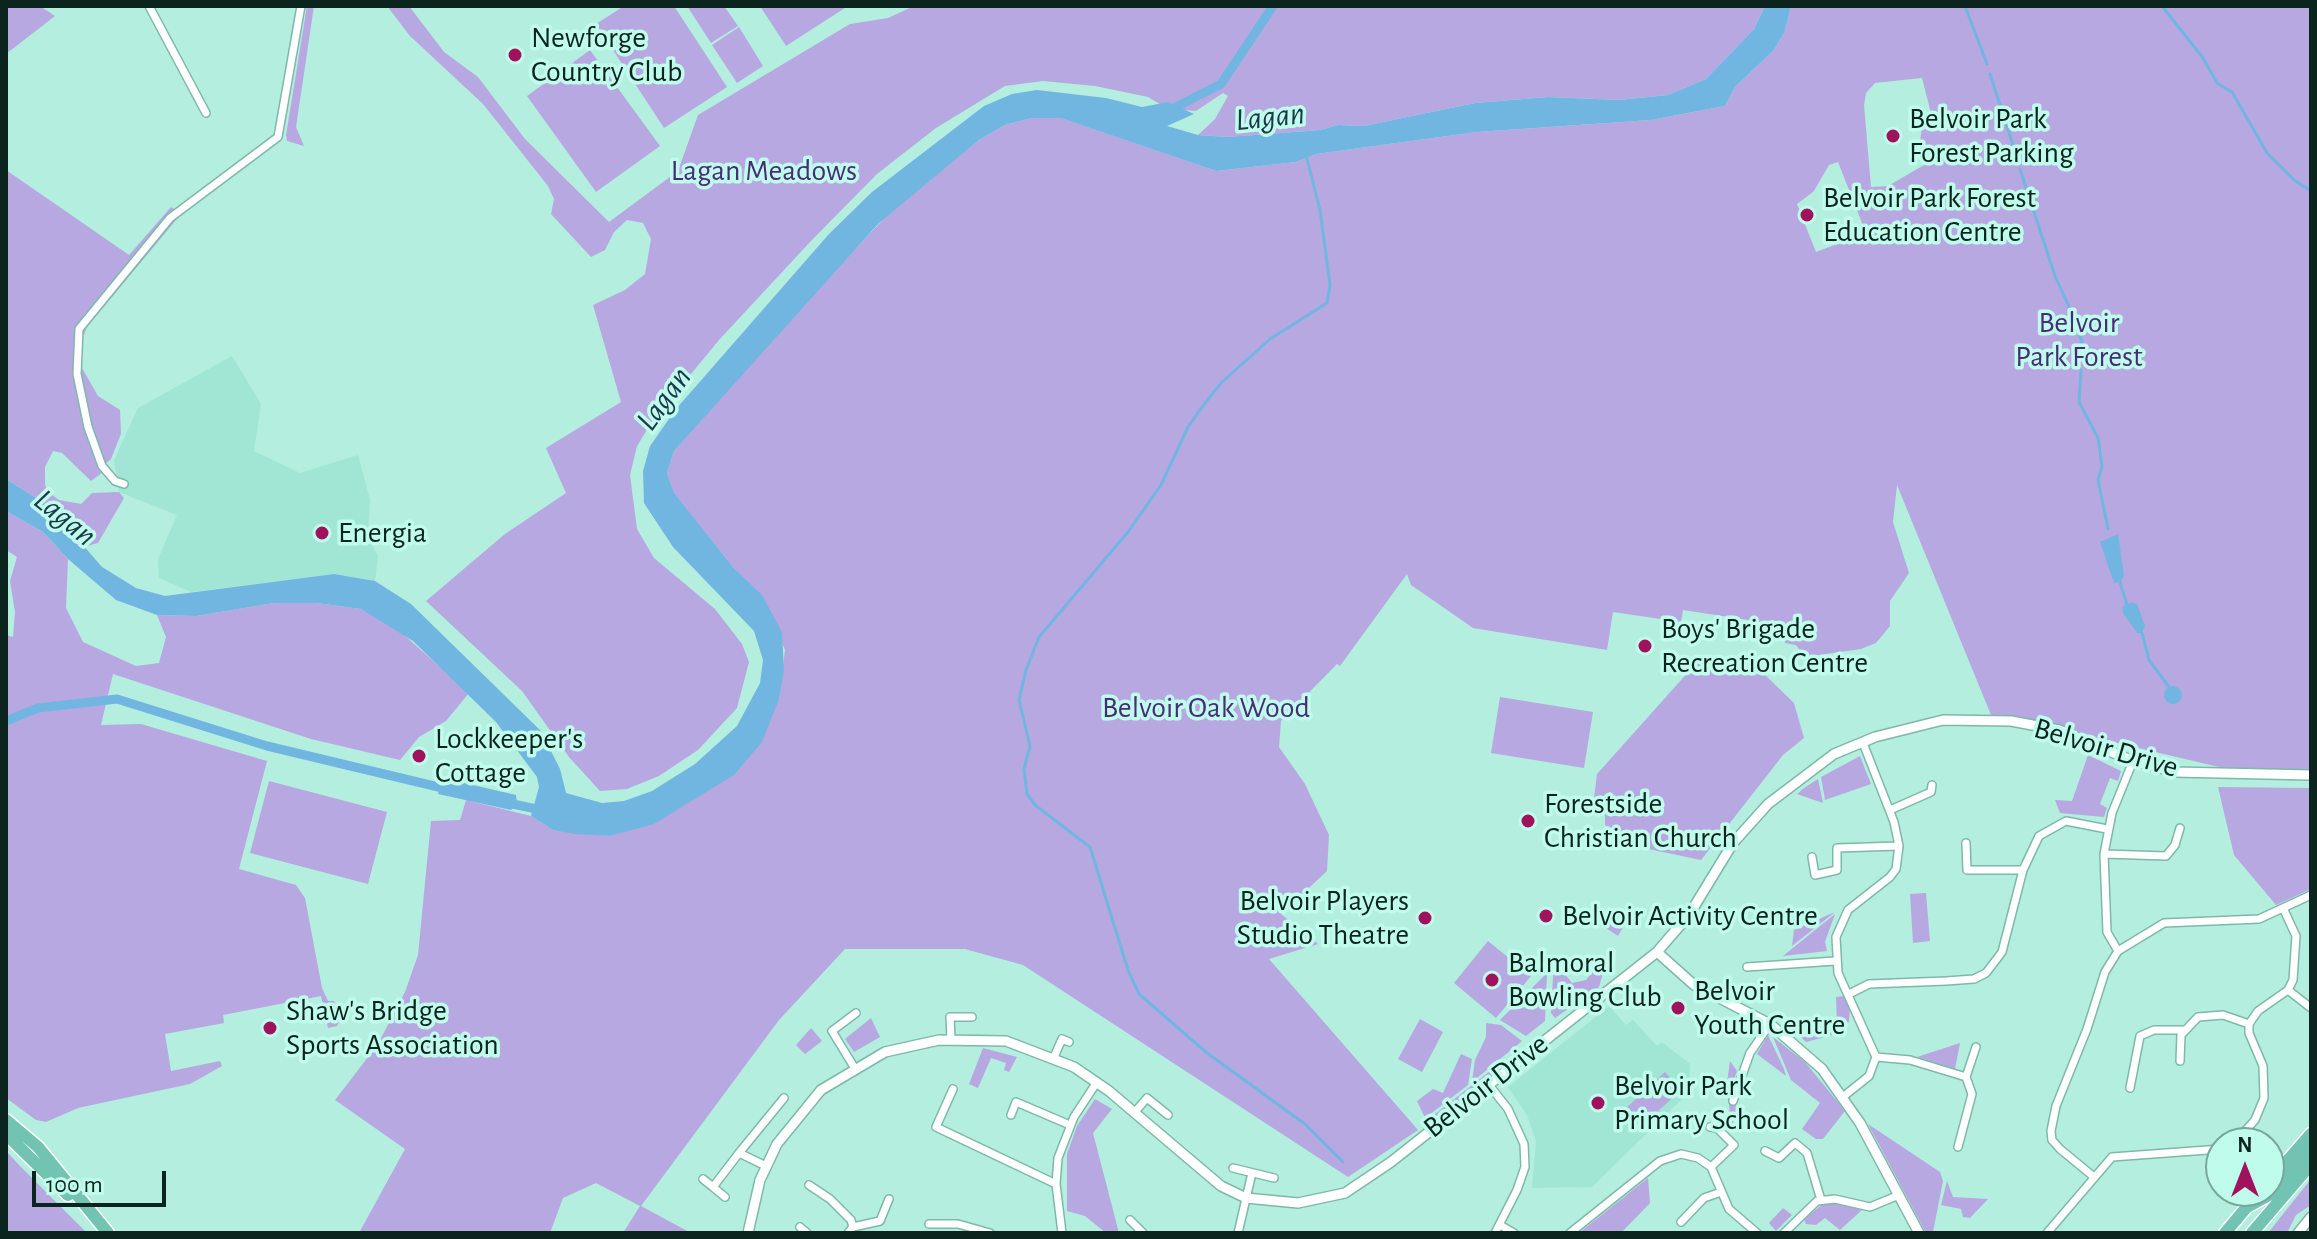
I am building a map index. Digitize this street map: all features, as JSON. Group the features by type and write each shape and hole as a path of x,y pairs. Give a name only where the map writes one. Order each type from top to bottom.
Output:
{"highway":[{"path":"6,1120 38,1147 107,1233"},
{"path":"6,1134 107,1233"},
{"path":"2285,1164 2311,1134"},
{"path":"2285,1177 2311,1147"},
{"path":"2252,1233 2311,1164"},
{"path":"2225,1233 2247,1207"}],"street":[{"path":"149,6 206,113"},
{"path":"124,484 115,481 102,466 88,427 77,374 79,329 170,218 278,137 301,6"},
{"name":"Belvoir Drive","path":"748,1233 754,1201 766,1166 777,1144 809,1102 854,1067 906,1045 951,1039 1006,1041 1054,1057 1097,1082 1221,1186 1246,1198 1298,1203 1345,1193 1391,1162 1657,952 1689,915 1733,843 1768,804 1808,771 1834,754 1915,725 1989,720 2059,730 2133,761 2175,772 2311,775"},
{"path":"1844,1096 1869,1076 1876,1057 1835,961 1836,937 1848,910 1896,869 1899,846 1890,810 1863,743"},
{"path":"2118,951 2107,932 2104,854 2107,829 2133,761"},
{"path":"1890,810 1931,792 1932,785"},
{"path":"1849,994 1869,984 1956,981 1986,973 2002,952 2033,843 2057,825 2074,821 2107,829"},
{"path":"2104,854 2166,856 2175,845 2180,828"},
{"path":"1966,843 1967,870 2023,870"},
{"path":"1812,857 1815,875 1837,870 1837,848 1899,846"},
{"path":"2094,1177 2060,1149 2052,1140 2051,1131 2059,1097 2087,1029 2105,972 2118,951 2164,923 2259,919 2311,895"},
{"path":"2249,1127 2264,1098 2263,1066 2249,1033 2249,1024 2258,1011 2288,990 2293,980 2296,936 2283,908"},
{"path":"1657,952 1694,985 1770,1024 1822,1069 1844,1096 1919,1233"},
{"path":"1747,967 1835,961"},
{"path":"2288,990 2311,1008"},
{"path":"854,1067 832,1031 856,1013"},
{"path":"2180,1061 2179,1042 2189,1022 2209,1014 2249,1024"},
{"path":"951,1039 950,1017 972,1017"},
{"path":"1733,1101 1750,1053 1770,1024"},
{"path":"2130,1088 2140,1036 2154,1030 2184,1030"},
{"path":"1054,1057 1062,1039 1069,1042"},
{"path":"1958,1147 1972,1094 1966,1077 1976,1047"},
{"path":"1876,1057 1910,1060 1966,1077"},
{"path":"1062,1233 1056,1184 1058,1158 1070,1125 1097,1082"},
{"path":"1489,1085 1513,1117 1524,1144 1525,1167 1497,1229 1514,1233"},
{"path":"953,1089 936,1127 1056,1184"},
{"path":"713,1187 784,1098"},
{"path":"1134,1113 1147,1098 1168,1115"},
{"path":"1011,1115 1016,1102 1070,1125"},
{"path":"1710,1127 1717,1128 1734,1145 1711,1167"},
{"path":"1765,1151 1779,1158 1795,1143 1807,1153 1821,1200"},
{"path":"2047,1233 2094,1177 2118,1155 2205,1150"},
{"path":"739,1153 766,1166"},
{"path":"1570,1233 1671,1155 1689,1154 1711,1167 1729,1209 1757,1233"},
{"path":"1233,1168 1274,1178"},
{"path":"1238,1233 1252,1173"},
{"path":"703,1179 725,1197"},
{"path":"809,1185 830,1199 851,1220 851,1230 880,1221 889,1199"},
{"path":"1681,1222 1704,1198 1721,1192"},
{"path":"1784,1233 1809,1206 1821,1200 1870,1207 1899,1195"},
{"path":"2298,1233 2311,1217"},
{"path":"1130,1220 1141,1232"},
{"path":"929,1224 958,1224 990,1233"},
{"path":"800,1227 807,1233"}],"shaded area":[{"path":"232,356 261,404 254,451 300,473 358,455 370,500 368,537 378,556 375,581 334,574 191,592 159,578 158,559 177,515 119,492 114,460 138,408"},
{"name":"Belvoir Park Primary School","path":"1609,1006 1626,1025 1633,1020 1657,1046 1662,1042 1690,1064 1689,1092 1592,1187 1532,1188 1536,1141 1527,1115 1508,1087"}],"green space":[{"path":"6,6 40,6 55,16 6,54"},
{"path":"307,6 314,6 296,127 304,146 287,141 286,135"},
{"name":"Lagan Meadows","path":"387,6 409,6 444,52 478,77 525,139 609,222 678,171 698,115 850,24 888,18 914,6 1765,6 1754,29 1706,79 1668,95 1619,100 1548,97 1475,103 1364,126 1338,125 1320,130 1228,137 1198,135 1215,119 1228,96 1223,93 1196,111 1168,109 1148,97 1095,86 1043,81 1005,86 936,128 877,174 810,242 719,340 653,420 637,446 630,475 637,529 654,558 715,609 742,644 749,662 737,708 698,750 659,776 627,789 600,791 569,757 522,691 426,601 505,534 566,493 546,448 621,402 593,305 625,290 645,274 651,239 643,223 627,220 614,232 605,250 591,257 551,214 554,199 548,186 483,104 410,36"},
{"path":"624,6 674,6 727,87 664,128 596,24"},
{"path":"687,6 724,6 738,26 711,43"},
{"path":"760,6 848,6 786,46"},
{"name":"Belvoir Park Forest","path":"1791,6 2311,6 2311,770 2223,768 2088,736 2068,727 1991,715 1897,485 1893,522 1909,573 1890,601 1890,626 1876,643 1861,649 1805,657 1796,645 1785,643 1787,626 1683,610 1681,622 1613,612 1607,650 1473,628 1411,585 1407,574 1340,666 1337,664 1281,721 1279,747 1305,784 1329,835 1327,871 1281,914 1318,944 1269,959 1418,1130 1348,1177 1023,965 965,949 845,949 779,1020 641,1206 691,1233 623,1233 640,1206 596,1183 563,1198 550,1233 359,1233 405,1149 335,1100 378,1044 405,992 418,955 431,821 460,820 466,800 531,816 553,830 611,836 779,699 785,650 761,595 733,567 674,494 667,473 674,451 768,342 892,210 979,140 1005,125 1032,118 1062,118 1216,171 1296,162 1316,154 1477,132 1651,120 1725,106 1735,87 1774,50 1785,31","holes":["1922,78 1931,113 1923,118 1920,142 1935,155 1888,186 1871,187 1864,105 1866,93 1875,83","1838,162 1866,233 1816,252 1797,204 1814,191 1829,165"]},
{"path":"739,27 763,66 737,83 712,45"},
{"path":"590,50 660,146 596,192 527,96"},
{"path":"6,170 129,255 171,207 181,214 87,327 82,340 82,368 98,396 120,410 121,434 111,459 102,467 103,472 91,481 62,453 53,451 45,467 45,484 47,491 59,500 81,504 92,493 119,492 124,498 98,543 83,547 49,506 6,479"},
{"path":"6,511 43,532 68,559 66,608 83,642 136,666 159,663 166,637 157,615 196,616 274,603 316,603 361,609 393,625 469,693 446,721 419,737 400,760 311,739 113,674 101,725 141,724 267,761 239,869 296,885 305,898 322,988 328,1001 334,1001 338,1018 342,1017 337,1026 328,1028 321,996 223,1015 224,1023 165,1034 171,1071 220,1061 222,1066 190,1084 78,1108 46,1122 36,1120 6,1098 6,635 13,637 15,612 10,581 17,557 6,550"},
{"path":"1715,658 1735,666 1755,665 1794,703 1804,738 1783,755 1701,860 1634,846 1605,825 1605,814 1594,798 1597,774 1699,660"},
{"path":"1500,697 1593,712 1584,768 1491,753"},
{"path":"2088,755 2121,771 2118,781 2110,778 2100,804 2107,808 2104,817 2060,813 2055,800 2072,801"},
{"path":"1860,756 1871,784 1825,800 1821,777"},
{"path":"1818,779 1823,803 1797,794 1804,788"},
{"path":"269,781 387,812 368,884 250,853"},
{"path":"2218,787 2309,788 2311,889 2276,905 2234,855"},
{"path":"1926,893 1930,941 1913,943 1910,894"},
{"path":"1604,910 1625,924 1618,936 1597,922"},
{"path":"1835,912 1792,946 1794,930"},
{"path":"1835,914 1825,942 1827,951 1783,956"},
{"name":"Balmoral Bowling Club","path":"1488,941 1531,976 1496,1018 1454,983"},
{"path":"1554,960 1558,960 1559,967 1572,983 1586,980 1596,967 1603,973 1599,987 1555,1018 1551,1013"},
{"path":"1547,973 1545,1021 1526,1036 1500,1020"},
{"path":"1845,996 1850,1007 1849,1022 1837,1023 1836,997"},
{"path":"871,1018 880,1037 854,1052 845,1039"},
{"path":"1420,1019 1443,1032 1422,1072 1398,1059"},
{"path":"1486,1023 1501,1025 1522,1041 1472,1082 1475,1060 1486,1037"},
{"path":"1835,1025 1836,1034 1806,1042 1793,1030"},
{"path":"811,1028 822,1041 805,1054 796,1045"},
{"path":"1768,1035 1784,1069 1786,1076 1757,1054"},
{"path":"1773,1037 1805,1062 1845,1111 1823,1139 1816,1139 1802,1129 1820,1103 1791,1080"},
{"path":"1960,1043 1955,1069 1917,1057"},
{"path":"983,1048 1017,1057 1009,1072 1004,1070 1006,1063 991,1058 978,1088 969,1084"},
{"path":"1461,1054 1472,1059 1468,1085 1425,1118 1417,1101 1433,1089 1443,1093"},
{"path":"1730,1061 1737,1071 1728,1097 1727,1083"},
{"path":"1499,1064 1502,1067 1476,1088 1440,1116 1429,1119"},
{"path":"1665,1072 1681,1090 1640,1128 1624,1110"},
{"path":"1728,1098 1741,1110 1728,1130 1723,1126 1730,1115"},
{"path":"1095,1099 1112,1109 1093,1133 1119,1233 1106,1233 1085,1216 1067,1211 1067,1154 1077,1126"},
{"path":"1868,1124 1940,1172 1943,1181 1933,1232 1926,1233"},
{"path":"6,1151 20,1166 87,1233 6,1233"},
{"path":"1648,1178 1650,1203 1621,1233 1579,1233"},
{"path":"2311,1179 2311,1205 2296,1215 2287,1233 2268,1233"},
{"path":"1947,1181 1953,1197 1988,1199 1970,1218 1963,1217 1961,1209 1941,1205"},
{"path":"1823,1204 1840,1204 1862,1210 1840,1230 1825,1218 1816,1225 1806,1224 1804,1219"},
{"path":"1783,1208 1792,1215 1776,1231 1769,1223"}],"water":[{"path":"1765,6 1791,6 1785,31 1774,50 1735,87 1725,106 1651,120 1477,132 1316,154 1296,162 1216,171 1061,118 1032,118 1005,125 979,140 879,223 674,451 667,473 674,493 733,567 762,595 782,632 784,670 779,699 762,742 734,775 654,824 610,836 575,834 553,830 531,816 539,787 537,777 496,722 413,641 361,609 316,603 274,603 196,616 157,615 116,600 68,559 43,532 6,511 6,479 49,506 102,567 136,588 165,596 334,574 375,581 411,604 541,731 560,769 566,793 602,803 624,801 652,791 695,764 737,726 760,683 763,660 754,631 673,547 644,503 643,471 650,446 676,409 829,234 872,192 984,106 1012,94 1037,90 1106,98 1142,107 1168,102 1194,114 1167,126 1198,135 1228,137 1320,130 1338,125 1364,126 1475,103 1548,97 1619,100 1668,95 1706,79 1754,29"},
{"path":"2118,534 2124,575 2121,582 2114,583 2100,542"},
{"path":"2132,602 2137,604 2145,626 2142,633 2137,633 2123,613 2122,607"},
{"path":"2173,686 2182,695 2173,704 2164,695"},
{"path":"447,779 516,795 517,804 511,810 438,794 441,781"}],"waterway":[{"path":"1168,111 1221,84 1273,6"},
{"path":"1965,6 1987,64"},
{"path":"2162,6 2203,58 2217,83 2232,92 2267,153 2294,180 2311,191"},
{"path":"1990,74 2018,160"},
{"path":"1306,155 1320,210 1330,285 1327,303 1270,339 1222,382 1205,403 1188,427 1161,485 1128,532 1039,637 1026,670 1019,700 1030,746 1024,769 1027,794 1035,805 1090,847 1128,970 1139,994 1207,1053 1305,1124 1343,1162"},
{"path":"2020,169 2055,276 2076,322 2083,347 2082,360"},
{"path":"2081,370 2079,402 2098,438 2102,466 2098,480 2108,529"},
{"path":"2120,582 2127,605"},
{"path":"2142,633 2149,660 2169,687"},
{"path":"6,721 38,708 117,699 267,746 451,790"},
{"path":"508,803 541,810"}],"place":[{"name":"Newforge Country Club","path":"515,55"},
{"name":"Belvoir Park Forest Parking","path":"1893,136"},
{"name":"Belvoir Park Forest Education Centre","path":"1807,215"},
{"name":"Energia","path":"322,533"},
{"name":"Boys' Brigade Recreation Centre","path":"1645,646"},
{"name":"Lockkeeper's Cottage","path":"419,756"},
{"name":"Forestside Christian Church","path":"1528,821"},
{"name":"Belvoir Activity Centre","path":"1546,916"},
{"name":"Belvoir Players Studio Theatre","path":"1425,918"},
{"name":"Balmoral Bowling Club","path":"1492,980"},
{"name":"Belvoir Youth Centre","path":"1678,1008"},
{"name":"Shaw's Bridge Sports Association","path":"270,1028"},
{"name":"Belvoir Park Primary School","path":"1598,1103"}],"water label":[{"name":"Lagan","path":"1270,117"},
{"name":"Lagan","path":"664,399"},
{"name":"Lagan","path":"65,518"}],"park label":[{"name":"Belvoir Oak Wood","path":"1206,708"}]}
